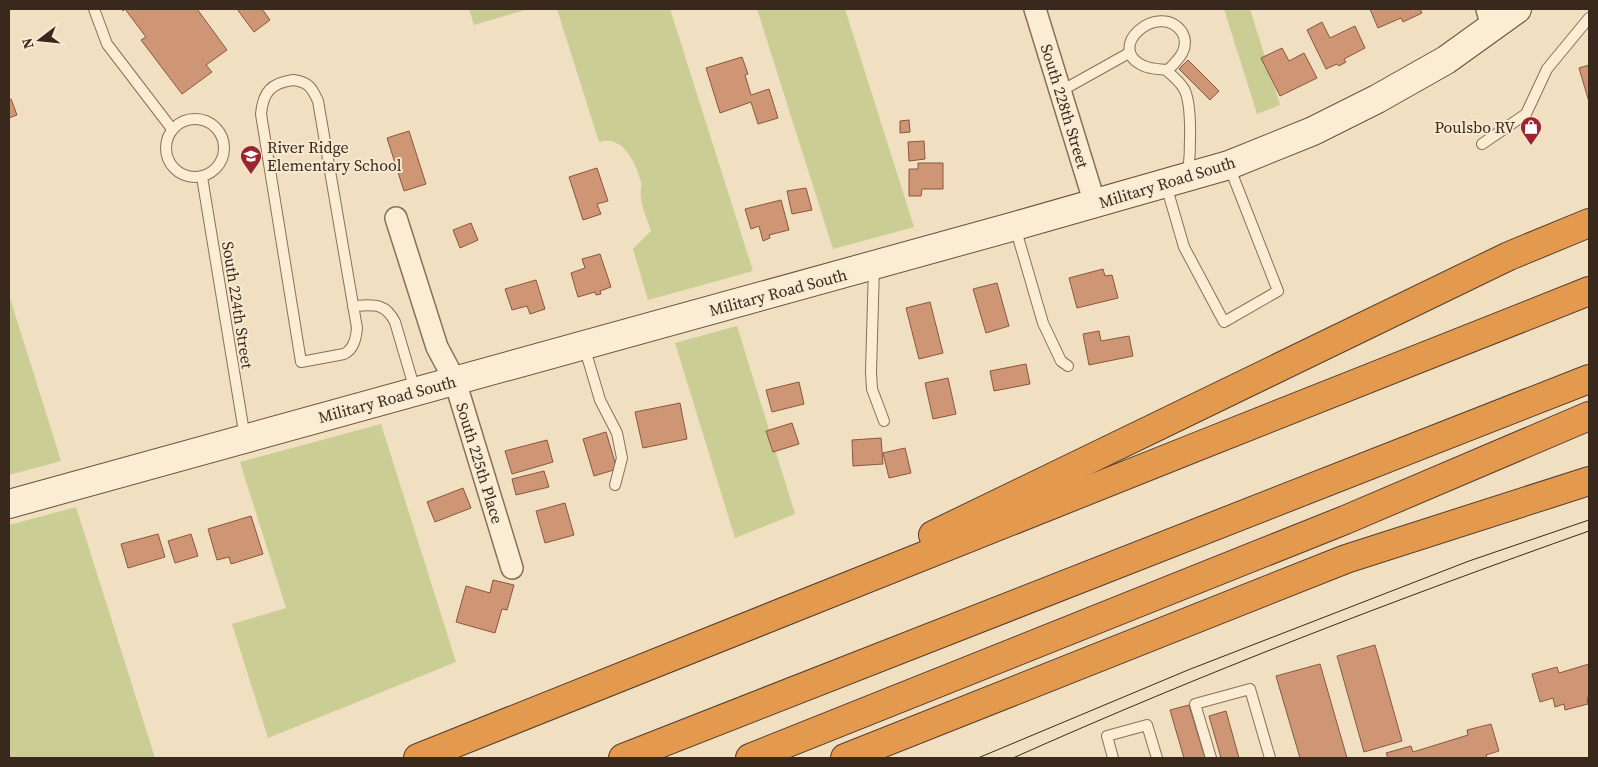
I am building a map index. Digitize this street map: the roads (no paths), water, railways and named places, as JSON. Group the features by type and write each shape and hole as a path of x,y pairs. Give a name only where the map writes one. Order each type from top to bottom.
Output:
{"highway":[{"path":"709,643 1509,256 1589,222"},
{"path":"418,758 1589,291"},
{"path":"623,758 1589,379"},
{"path":"750,758 1346,520 1589,416"},
{"path":"845,758 1346,559 1589,481"}],"main road":[{"name":"Military Road South","path":"9,504 1095,204 1229,165 1313,130 1378,99 1446,60 1490,18 1517,9"}],"street":[{"name":"South 228th Street","path":"1035,9 1095,204"},
{"name":"South 225th Place","path":"396,218 438,347 455,381 512,568"}],"lane":[{"path":"94,9 107,44 172,129"},
{"path":"1168,71 1180,58 1185,48 1185,37 1179,27 1172,21 1162,17 1150,18 1140,25 1133,34 1129,43 1129,52 1134,60 1145,67 1168,71 1184,88 1189,102 1177,180 1184,247 1224,322 1278,291 1229,165"},
{"path":"1482,144 1526,114 1547,69 1589,18"},
{"path":"1061,91 1129,52"},
{"path":"303,81 312,89 318,101 354,306 357,328 356,337 349,351 344,354 301,362 261,114 262,102 267,93 274,86 282,82 303,81"},
{"path":"198,118 216,128 222,136 224,146 219,166 211,173 202,177 184,176 176,171 166,155 165,146 167,137 172,129 188,119 198,118"},
{"name":"South 224th Street","path":"202,177 245,439"},
{"path":"1015,226 1043,323 1061,361 1068,366"},
{"path":"874,265 872,389 884,421"},
{"path":"354,306 384,307 391,314 415,391"},
{"path":"584,345 600,400 617,432 622,458 615,485"},
{"path":"1211,758 1195,704 1250,689 1270,758"},
{"path":"1113,758 1107,736 1147,725 1157,758"}],"tram line":[{"path":"978,758 1188,670 1469,561 1589,520"},
{"path":"1013,758 1226,667 1443,584 1589,531"}],"place":[{"name":"Poulsbo RV","path":"1531,146"},
{"name":"River Ridge Elementary School","path":"251,175"}]}
